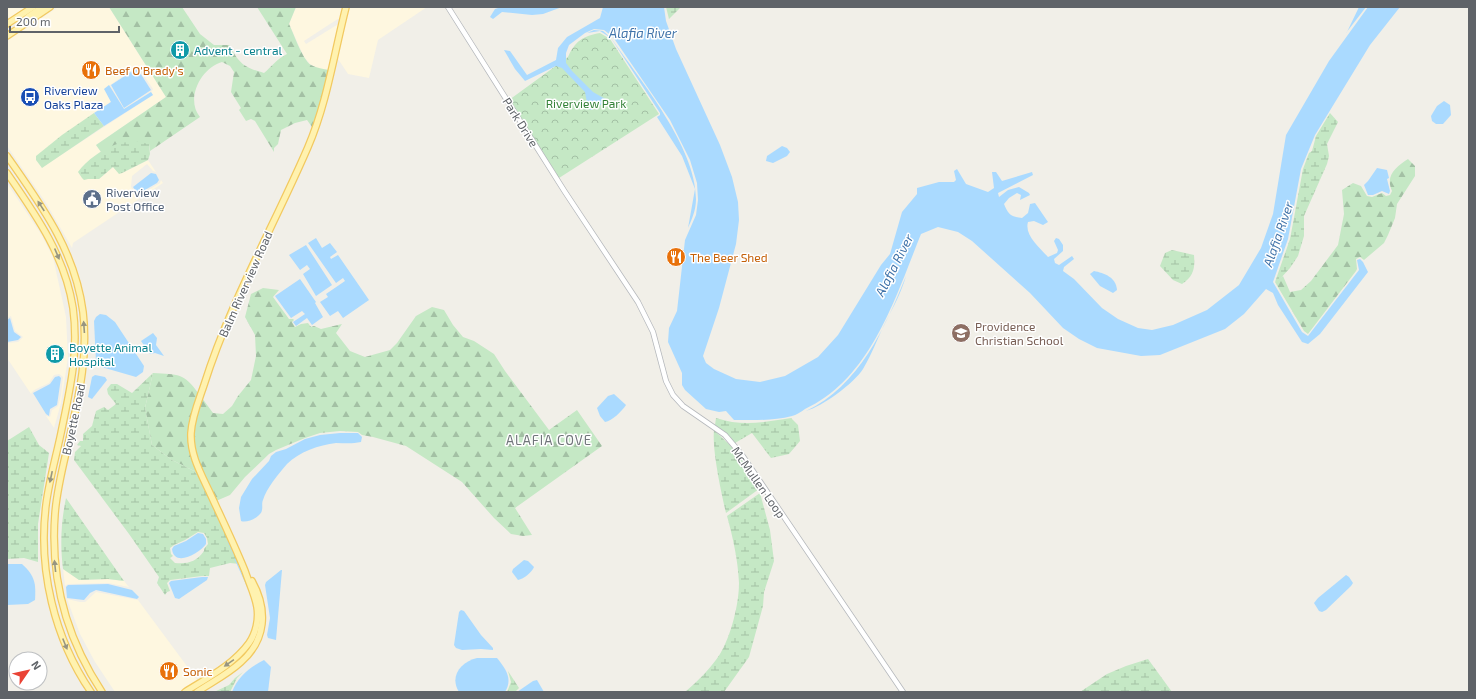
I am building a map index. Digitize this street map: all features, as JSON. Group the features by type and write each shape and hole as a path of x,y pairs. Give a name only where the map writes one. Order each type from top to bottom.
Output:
{"main road":[{"path":"7,24 33,7"},
{"path":"26,23 25,20 28,16 42,7"},
{"path":"7,36 50,7"},
{"name":"Balm Riverview Road","path":"185,692 234,660 250,642 254,634 257,618 257,608 254,594 195,458 191,433 193,419 225,326 311,139 325,96 346,7"},
{"name":"Boyette Road","path":"7,156 58,234 72,265 81,299 85,330 85,353 78,400 57,501 55,514 54,551 58,587 68,624 82,658 102,692"},
{"name":"Boyette Road","path":"7,173 43,227 54,248 63,271 72,306 75,333 74,369 46,504 45,557 50,593 58,624 74,664 91,692"},
{"name":"Balm Riverview Road","path":"197,692 240,662 253,648 258,637 262,619 260,600 240,560"}],"street":[{"name":"Park Drive","path":"448,7 594,236"},
{"name":"McMullen Loop","path":"594,236 631,290 653,332 666,381 673,395 683,406 725,436 742,454 903,692"}],"shaded area":[{"path":"7,7 26,7 7,20"},
{"path":"58,7 109,7 166,97 96,145 101,152 82,167 88,179 99,179 113,167 122,173 148,160 156,172 153,171 147,164 132,176 131,187 138,196 160,183 161,180 163,183 73,243 72,248 46,203 7,146 7,41","holes":["135,67 138,67 153,89 151,92 153,95 41,168 111,101 105,89"]},
{"path":"296,7 344,7 341,19 338,19 304,41 306,44 340,23 329,70 319,69 310,64 304,57 289,24"},
{"path":"348,7 427,7 378,40 369,78 348,74 336,56"},
{"path":"7,183 41,234 53,257 66,317 68,358 61,403 54,428 46,416 50,417 52,410 58,406 63,377 59,374 54,375 49,383 36,389 31,394 7,358 7,343 18,342 23,337 15,331 11,316 7,318"},
{"path":"63,569 79,580 108,579 124,581 129,587 108,583 68,584 65,586"},
{"path":"96,592 138,600 198,681 182,692 115,692 95,662 80,634 67,599 85,602"}],"green space":[{"path":"109,7 182,7 200,34 214,45 229,45 239,61 251,69 264,73 277,60 287,54 257,7 296,7 289,24 301,52 311,65 329,70 314,126 312,127 307,120 295,123 281,130 278,144 274,148 274,152 255,121 251,119 246,121 239,110 241,108 231,92 234,72 230,66 222,62 214,65 202,77 198,85 194,102 200,117 150,151 149,144 101,152 96,145 166,97"},
{"path":"666,7 681,7 669,19"},
{"name":"Riverview Park","path":"600,33 610,39 659,114 559,178 509,100 568,57 580,40"},
{"path":"94,113 104,126 42,168 36,160 36,156 62,135"},
{"path":"1330,113 1338,122 1327,144 1329,156 1327,164 1304,216 1304,236 1298,256 1290,268 1280,279 1275,282 1290,239 1303,169 1309,153 1312,151 1316,136"},
{"path":"136,141 149,144 150,154 148,160 119,174 113,167 99,179 84,180 78,172 90,159 106,149 119,143"},
{"path":"1408,159 1415,166 1415,176 1397,204 1395,218 1384,243 1364,260 1360,257 1356,259 1356,271 1308,334 1304,331 1275,282 1283,276 1290,292 1301,290 1311,281 1338,245 1344,214 1342,190 1353,183 1361,186 1367,196 1372,197 1382,193 1386,196 1390,195 1392,191 1390,180 1393,172 1399,165"},
{"path":"1172,250 1194,255 1193,271 1189,278 1182,284 1173,280 1160,266 1165,253"},
{"path":"263,288 279,290 273,297 289,319 294,320 292,322 295,327 308,323 311,327 314,326 321,329 342,324 336,333 350,351 365,357 390,350 397,343 416,316 432,307 444,310 453,325 463,337 474,341 494,354 549,430 577,410 602,446 515,508 532,535 523,536 511,534 494,518 462,482 406,446 362,435 358,432 340,431 320,433 276,450 269,454 245,477 230,495 216,501 195,452 193,430 195,420 202,398 213,413 223,414 232,406 251,380 256,356 255,335 245,317 251,294"},
{"path":"153,373 180,376 189,382 199,394 189,433 202,481 194,471 172,460 152,445 145,408"},
{"path":"153,373 145,408 152,445 172,460 194,471 202,481 240,564 230,563 210,568 209,576 170,580 167,583 170,591 165,595 157,583 159,577 74,460 75,452 81,446 77,445 80,441 83,441 83,434 92,426 96,411 104,407 108,410 116,404 108,394 107,389 111,384 117,384 132,393","holes":["198,532 204,533 208,544 198,558 188,563 175,563 170,558 173,556 170,548 174,545"]},
{"path":"716,418 726,421 754,423 791,418 798,425 800,441 789,454 771,458 752,433 735,443 715,425"},
{"path":"29,427 39,445 49,453 38,524 38,562 24,558 7,559 7,441"},
{"path":"714,430 734,449 759,483 759,489 726,513 719,483"},
{"path":"760,493 770,530 774,561 764,592 763,606 749,657 724,692 685,692 704,674 720,654 728,638 734,620 739,591 738,566 727,516"},
{"path":"66,498 124,581 108,579 79,580 63,569 62,534"},
{"path":"1148,659 1172,692 1080,692 1107,674"},
{"path":"508,671 519,688 515,692 507,692 511,682"},
{"path":"243,672 237,678 230,692 214,692 229,685"}],"water":[{"path":"501,7 562,7 543,14 532,15 502,12 493,19 490,17 495,9"},
{"name":"Alafia River","path":"603,7 664,7 666,21 676,49 720,145 732,177 738,202 739,220 736,244 719,308 703,356 706,363 714,369 736,379 760,382 785,376 818,357 838,335 881,265 890,254 902,212 917,194 917,188 939,182 954,182 956,180 954,171 957,169 966,184 988,192 994,188 992,172 996,172 1002,181 1032,172 1033,175 998,193 999,197 1008,190 1019,187 1029,193 1030,195 1020,200 1021,195 1017,193 1009,198 1004,204 1009,213 1015,217 1022,218 1028,213 1030,204 1035,203 1048,222 1043,225 1034,221 1028,222 1027,227 1030,236 1048,257 1057,253 1058,250 1054,241 1056,238 1059,239 1063,245 1063,251 1054,259 1055,263 1059,265 1072,256 1074,259 1064,267 1063,271 1074,279 1102,308 1118,319 1138,328 1152,330 1173,325 1207,310 1239,285 1261,248 1273,214 1286,135 1329,61 1368,7 1400,7 1370,45 1315,135 1301,169 1288,239 1273,282 1302,332 1308,336 1359,270 1357,260 1360,259 1363,262 1368,272 1320,334 1308,344 1302,342 1278,305 1273,293 1266,289 1244,314 1225,329 1160,355 1141,356 1097,348 1079,339 1063,328 1030,293 972,241 958,232 938,227 921,234 891,309 864,357 847,378 828,395 794,416 756,420 734,420 726,411 719,412 706,409 685,390 682,385 682,373 668,342 669,328 677,311 685,240 696,215 698,200 697,183 690,160 670,120 613,37 604,30 594,29 585,33 569,45 566,53 566,63 572,71 593,92 607,100 591,110 588,108 585,92 562,68 556,66 525,81 515,69 504,50 510,51 527,75 556,60 558,48 567,37 600,18"},
{"path":"1359,7 1366,7 1347,31"},
{"path":"594,30 603,31 611,38 600,31 587,33"},
{"path":"611,38 665,115 687,158 694,179 695,188 682,156 657,117 660,113"},
{"path":"137,68 151,90 124,108 111,85"},
{"path":"109,85 124,109 151,92 153,95 104,126 94,113 111,102 104,89"},
{"path":"1444,101 1450,105 1451,115 1443,124 1436,124 1432,121 1431,116 1437,106"},
{"path":"782,146 787,148 790,152 787,156 773,163 766,161 767,156"},
{"path":"1377,168 1387,170 1389,178 1387,179 1390,191 1389,194 1382,191 1373,195 1368,195 1364,185"},
{"path":"151,173 156,174 159,180 157,183 138,194 133,187"},
{"path":"695,190 695,207 688,228"},
{"path":"316,238 322,248 330,243 337,252 330,257 331,259 338,255 369,300 343,318 338,311 330,316 320,302 328,297 326,294 345,281 343,278 336,283 308,243"},
{"path":"306,245 332,285 316,296 303,274 310,269 307,265 300,270 289,255"},
{"path":"1094,271 1109,276 1114,282 1117,290 1113,293 1100,286 1090,274"},
{"path":"906,276 900,294 889,315 898,296"},
{"path":"300,279 316,302 315,303 323,317 312,325 307,318 296,326 293,322 305,314 302,311 291,318 275,296"},
{"path":"100,314 106,315 115,322 144,366 143,372 136,377 98,366 96,362 94,321"},
{"path":"10,318 14,332 21,337 18,340 7,342 7,320"},
{"path":"883,328 863,369 858,375 845,388 821,404 806,411 825,400 841,387 868,354"},
{"path":"153,333 157,338 156,345 164,356 155,353 150,354 141,341"},
{"path":"95,375 105,377 107,380 92,399 88,397 92,377"},
{"path":"59,376 61,378 57,405 50,409 49,416 46,414 33,393 50,384 55,377"},
{"path":"614,394 626,405 611,420 605,422 600,416 597,408 608,396"},
{"path":"358,433 362,437 361,442 323,445 297,456 287,464 270,486 263,500 262,511 260,514 251,520 241,521 239,508 241,497 252,479 269,461 271,456 276,452 286,449 305,439 320,435"},
{"path":"198,533 203,534 206,539 206,544 203,548 188,557 177,558 172,549 174,546 186,541"},
{"path":"524,560 528,561 534,567 528,575 518,580 512,572 513,569"},
{"path":"7,564 22,564 30,572 35,584 35,600 28,604 7,605"},
{"path":"281,570 276,640 268,638 267,635 270,618 265,585 266,582"},
{"path":"1346,575 1353,583 1351,586 1326,610 1322,612 1319,611 1314,603"},
{"path":"208,577 207,580 179,599 175,598 169,583 171,581"},
{"path":"108,584 132,590 139,597 137,599 96,590 90,593 84,600 67,598 66,587 68,585"},
{"path":"461,610 464,611 493,650 462,650 456,648 454,645 459,612"},
{"path":"477,658 497,658 503,666 508,678 505,692 459,692 455,680 458,670 466,663"},
{"path":"264,660 271,667 268,692 232,692 238,681 245,673"},
{"path":"537,680 544,692 517,692 533,681"}],"waterway":[{"path":"228,542 234,555"},
{"path":"235,559 248,588"}],"place":[{"name":"Advent - central","path":"180,50"},
{"name":"Beef O'Brady's","path":"91,70"},
{"name":"Riverview Oaks Plaza","path":"30,97"},
{"name":"Riverview Post Office","path":"92,199"},
{"name":"The Beer Shed","path":"676,257"},
{"name":"Providence Christian School","path":"961,333"},
{"name":"Boyette Animal Hospital","path":"55,354"},
{"name":"Sonic","path":"169,671"}],"district":[{"name":"ALAFIA COVE","path":"549,440"}]}
